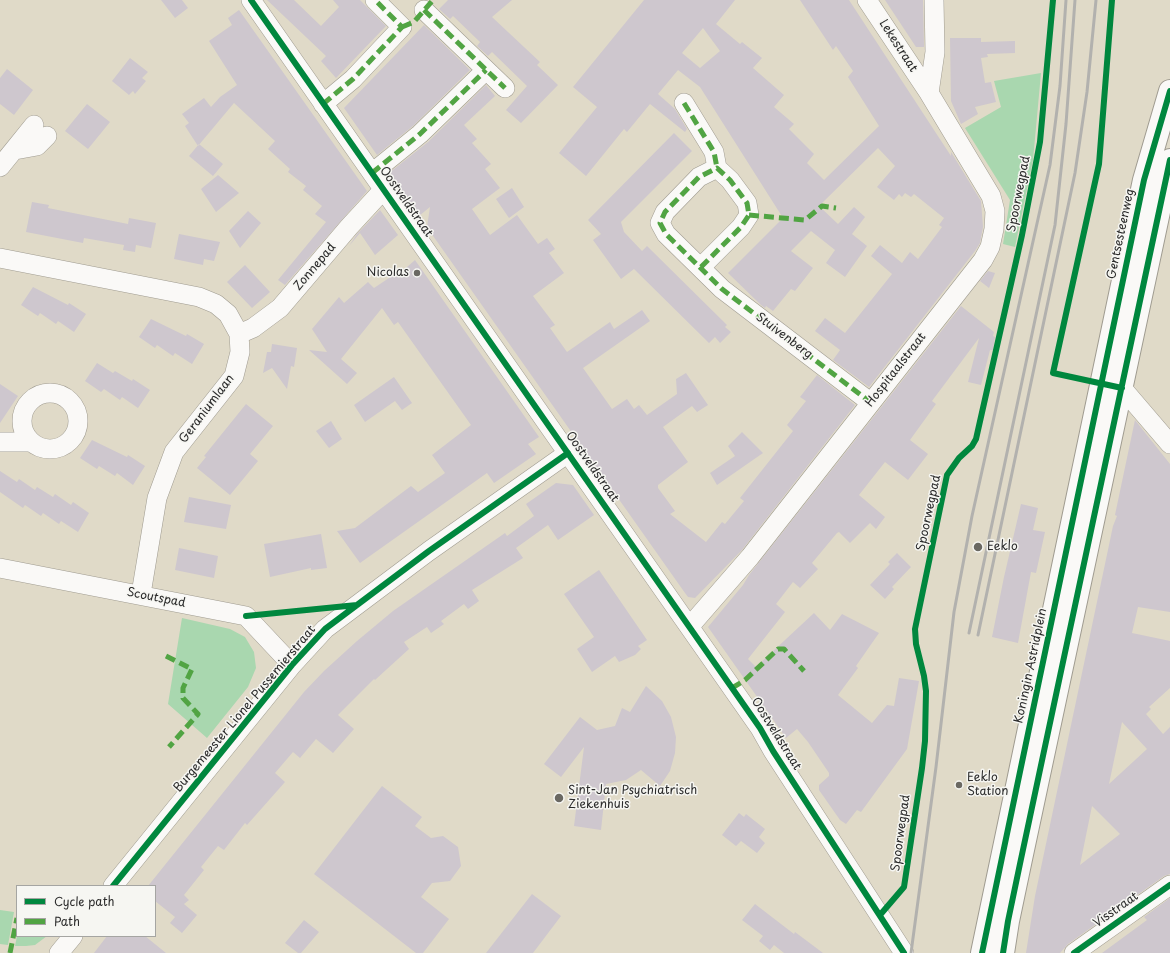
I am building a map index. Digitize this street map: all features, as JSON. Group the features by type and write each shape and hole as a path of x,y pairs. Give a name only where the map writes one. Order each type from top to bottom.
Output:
{"main road":[{"name":"Gentsesteenweg","path":"1101,383 1144,180 1170,91"},
{"path":"1003,953 1022,851 1170,160"},
{"name":"Koningin Astridplein","path":"982,953 1101,383"}],"street":[{"name":"Oostveldstraat","path":"251,0 760,728 773,751 904,953"},
{"path":"375,0 402,26"},
{"name":"Lekestraat","path":"867,0 928,93"},
{"path":"928,93 935,52 934,0"},
{"path":"323,104 352,79 402,26 414,22 428,5 486,70 505,88"},
{"path":"372,173 420,134 486,70"},
{"name":"Hospitaalstraat","path":"690,626 750,557 870,402 983,260 990,247 994,229 995,212 991,196 928,93"},
{"path":"684,103 714,152 717,168 730,180 746,203 749,215 741,227 701,267"},
{"path":"0,167 15,150 36,146 41,131"},
{"name":"Stuivenberg","path":"717,168 699,177 666,212 660,223 666,234 722,289 870,402"},
{"name":"Zonnepad","path":"239,334 253,328 280,308 349,227 384,189"},
{"name":"Geraniumlaan","path":"0,258 199,296 216,304 228,314 239,334 240,352 234,376 174,452 157,498 141,594"},
{"path":"1101,383 1122,388 1170,444"},
{"path":"0,442 31,442"},
{"name":"Burgemeester Lionel Pussemierstraat","path":"114,885 292,665 325,629 429,551 568,453"},
{"name":"Scoutspad","path":"0,568 141,594 246,616 292,665"},
{"name":"Visstraat","path":"1074,953 1170,885"},
{"path":"59,953 72,937"}],"green space":[{"path":"1041,73 1033,160 1015,247 1003,244 1010,200 965,128 1001,107 994,81"},
{"path":"182,618 230,629 245,637 254,652 256,668 248,687 207,738 168,704"},
{"path":"0,910 14,912 8,945 0,944"},
{"path":"17,937 46,937 35,945 15,946"}],"building":[{"path":"161,0 182,0 188,8 175,18"},
{"path":"267,0 294,0 321,26 339,7 333,0 360,0 386,26 336,78 321,61 326,56"},
{"path":"448,0 512,0 492,17 540,62 537,65 558,85 521,123 506,110 527,86 492,52 488,56 477,46 480,42 453,16 450,19 439,9"},
{"path":"644,0 735,0 716,24 740,44 742,42 762,58 753,68 784,95 774,107 794,124 789,129 814,154 807,163 824,180 879,126 848,77 853,71 836,46 833,50 800,0 849,0 951,156 951,152 981,201 983,227 980,243 869,387 833,360 840,350 815,331 825,318 845,333 892,274 871,256 880,245 902,263 910,252 918,259 942,227 939,225 944,218 914,194 911,197 905,193 902,197 899,194 894,200 877,187 895,166 878,148 819,206 838,224 854,207 865,217 852,234 867,246 845,277 826,263 835,250 811,231 791,251 813,268 795,291 791,289 773,311 766,306 765,308 761,305 728,273 783,218 700,87 678,70 658,94 675,109 687,129 685,132 650,104 627,132 624,129 586,176 559,153 597,107 573,87","holes":["703,28 720,51 700,68 682,53"]},
{"path":"885,0 923,0 924,47 916,47"},
{"path":"239,10 367,191 285,285 278,280 326,222 315,214 322,206 303,190 306,186 288,172 290,169 268,149 275,141 234,103 198,146 185,126 189,123 182,114 204,98 211,107 220,97 237,85 209,41 232,25 228,18"},
{"path":"424,25 470,70 413,126 377,155 344,108"},
{"path":"950,38 981,38 981,42 1015,41 1015,53 987,54 988,57 981,58 985,83 991,82 996,102 975,107 978,114 961,124 951,101"},
{"path":"130,58 148,72 142,78 146,81 135,94 133,91 129,95 112,81"},
{"path":"7,69 33,90 14,115 0,104 0,78"},
{"path":"486,85 495,96 464,125 477,139 472,143 491,164 485,169 500,188 472,209 490,235 517,215 538,244 547,238 555,249 549,253 564,273 533,296 555,325 550,328 567,352 610,322 614,329 642,310 650,321 583,368 612,409 627,399 634,409 639,405 647,415 677,394 676,379 686,373 708,405 697,412 692,406 663,427 688,462 658,485 658,488 675,511 670,514 706,542 722,522 725,524 744,501 740,498 793,431 787,425 806,401 800,397 817,375 855,405 742,550 695,598 688,597 685,593 431,233 427,227 430,207 419,216 389,173 428,142"},
{"path":"87,104 110,122 88,149 65,131"},
{"path":"674,133 692,151 621,222 624,232 642,251 647,246 727,325 725,327 731,332 720,343 715,337 709,343 634,269 621,279 593,240 601,234 588,220"},
{"path":"199,144 223,164 213,176 189,156"},
{"path":"218,175 239,193 216,212 201,189"},
{"path":"512,188 524,207 509,218 496,199"},
{"path":"32,202 49,205 48,208 128,224 129,218 156,223 151,248 136,245 135,252 123,250 124,245 84,238 83,243 26,232"},
{"path":"380,210 398,235 375,255 360,233 349,246 357,234"},
{"path":"248,211 261,223 240,248 229,231"},
{"path":"179,234 220,242 214,261 204,259 203,265 174,259"},
{"path":"415,260 539,437 528,444 536,454 494,483 487,473 360,563 337,531 355,528 411,486 418,492 445,473 432,455 471,425 398,322 394,325 382,308 341,359 357,373 347,384 309,350 327,352 312,329 339,297 344,303 368,282 374,288 398,272 399,274"},
{"path":"245,265 270,292 252,308 227,282"},
{"path":"988,271 995,273 989,288 980,281"},
{"path":"33,287 68,305 69,303 86,314 74,332 58,321 56,324 40,313 38,316 21,305"},
{"path":"961,306 994,332 993,336 995,337 993,350 990,350 981,385 968,382 979,338 932,401 936,404 910,440 928,454 908,480 885,462 859,495 885,517 876,529 870,523 850,543 839,532 837,533 812,563 818,569 800,588 793,582 776,604 785,612 748,659 756,667 814,613 830,630 842,614 879,633 856,666 858,668 838,695 872,723 887,705 894,706 899,678 919,681 907,749 861,812 857,810 846,824 840,820 819,790 819,785 829,776 829,773 808,742 797,729 786,738 708,627 743,585 749,575"},
{"path":"151,319 186,336 187,334 204,344 192,364 175,353 173,356 157,345 155,348 139,337"},
{"path":"272,344 297,348 294,367 291,366 287,389 272,368 263,373 267,352 271,352"},
{"path":"97,363 113,373 115,371 132,381 133,379 150,390 138,408 122,397 120,400 104,389 101,392 85,381"},
{"path":"394,377 412,403 402,410 395,401 365,422 354,405"},
{"path":"0,384 18,396 0,423"},
{"path":"246,404 273,426 250,454 258,461 230,495 197,468 206,457 204,456"},
{"path":"1135,420 1170,464 1170,612 1138,607 1132,633 1170,641 1170,688 1149,707 1151,709 1146,714 1163,734 1170,727 1170,874 1164,876 1068,944 1060,953 1026,953 1035,896 1113,526 1117,516 1115,515","holes":["1122,722 1147,749 1109,784","1092,806 1120,834 1080,865"]},
{"path":"331,421 342,439 329,448 316,431"},
{"path":"742,432 763,453 717,485 710,473 735,456 728,446"},
{"path":"92,440 127,457 128,455 145,466 133,485 117,473 115,476 99,466 97,469 80,458"},
{"path":"0,471 17,482 19,479 35,490 37,487 53,497 55,494 71,505 73,502 89,513 78,532 61,521 59,524 43,513 41,516 25,505 23,508 0,492"},
{"path":"556,483 573,485 594,515 558,540 548,525 516,548 523,558 472,590 479,601 468,609 464,604 441,621 444,624 431,633 427,627 404,642 409,649 375,680 374,679 338,715 354,729 333,753 316,739 300,758 293,752 275,773 285,782 247,825 245,823 224,850 218,846 201,867 204,870 184,895 189,900 184,904 197,915 182,933 170,923 175,917 156,902 156,885 149,885 304,692 324,671 393,611 505,533 507,536 534,516 526,504"},
{"path":"189,497 231,505 226,529 184,522"},
{"path":"1021,504 1038,508 1033,530 1045,532 1036,573 1031,572 1018,643 992,637"},
{"path":"321,534 327,568 311,570 311,568 270,577 264,544"},
{"path":"179,548 218,556 214,578 175,570"},
{"path":"897,553 911,567 892,587 894,589 885,599 870,585 890,564 888,562"},
{"path":"599,570 647,640 638,646 641,649 635,655 619,662 615,656 592,672 577,649 594,637 564,594"},
{"path":"646,686 662,701 671,717 676,737 675,753 670,771 660,786 641,770 626,780 606,784 601,830 574,826 584,747 561,777 544,764 580,717 597,730 615,726 622,708 630,712"},
{"path":"382,786 422,817 415,826 431,838 443,836 458,847 461,866 450,881 432,883 421,897 449,919 423,953 416,953 314,874"},
{"path":"739,813 744,817 746,814 765,829 759,837 765,843 757,853 741,841 736,846 722,835"},
{"path":"532,894 561,916 533,953 486,953"},
{"path":"1170,898 1170,953 1102,953 1147,920 1144,917"},
{"path":"755,904 794,934 795,932 823,953 784,953 774,945 770,950 759,941 763,936 742,920"},
{"path":"304,920 319,932 301,953 298,953 285,943"},
{"path":"106,937 146,937 166,953 94,953"}],"railway":[{"path":"911,953 936,767 954,612 972,516 1050,165 1060,86 1066,0"},
{"path":"969,633 1055,225 1066,124 1075,0"},
{"path":"978,635 1075,173 1087,92 1096,0"}],"marked path":[{"path":"323,104 353,79 402,27 375,0"},
{"path":"402,27 414,22 433,0"},
{"path":"424,10 505,88"},
{"path":"372,173 420,134 486,70"},
{"path":"684,103 714,152 717,168"},
{"path":"701,267 741,227 749,215 747,203 730,180 717,168 699,177 665,212 660,223 666,234 722,289 870,402"},
{"path":"749,215 805,220 822,206 836,208"},
{"path":"732,688 745,680 778,649 784,649 804,671"},
{"path":"166,656 192,669 183,688 183,698 198,714 169,747"},
{"path":"10,953 16,923"}],"cycle path":[{"path":"251,0 760,728 773,751 904,953"},
{"name":"Spoorwegpad","path":"880,915 904,887 922,768 925,741 926,691 916,644 915,629 947,475 959,458 972,446 976,439 1022,235 1040,142 1053,0"},
{"path":"1112,0 1099,164 1053,373 1122,388"},
{"path":"982,953 1144,180 1170,91"},
{"path":"1003,953 1021,859 1170,160"},
{"path":"114,885 292,665 325,629 429,551 568,453"},
{"path":"246,616 357,605"},
{"path":"1074,953 1170,885"}],"place":[{"name":"Nicolas","path":"417,273"},
{"name":"Eeklo","path":"978,547"},
{"name":"Eeklo Station","path":"959,785"},
{"name":"Sint-Jan Psychiatrisch Ziekenhuis","path":"559,798"}]}
